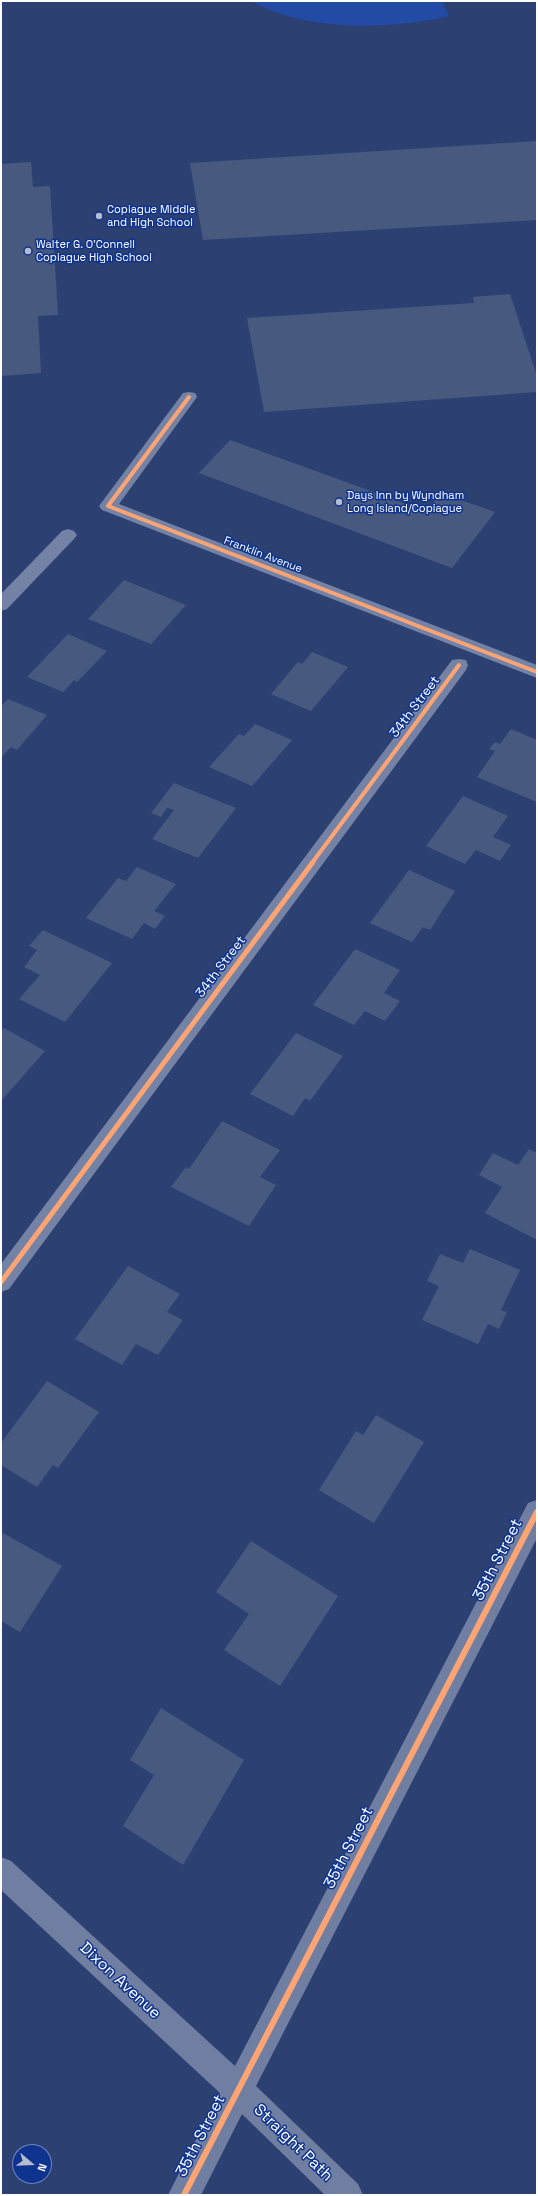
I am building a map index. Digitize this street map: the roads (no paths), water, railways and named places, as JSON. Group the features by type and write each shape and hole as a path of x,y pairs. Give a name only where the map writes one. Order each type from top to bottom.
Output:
{"street":[{"name":"Franklin Avenue","path":"189,397 108,506 537,672"},
{"path":"1,605 68,535"},
{"name":"34th Street","path":"1,1282 459,665"},
{"name":"35th Street","path":"184,2195 537,1512"},
{"name":"Dixon Avenue","path":"1,1871 239,2090"},
{"name":"Straight Path","path":"239,2090 347,2195"}],"place":[{"name":"Copiague Middle and High School","path":"99,216"},
{"name":"Walter G. O'Connell Copiague High School","path":"28,251"},
{"name":"Days Inn by Wyndham Long Island/Copiague","path":"339,502"}]}
